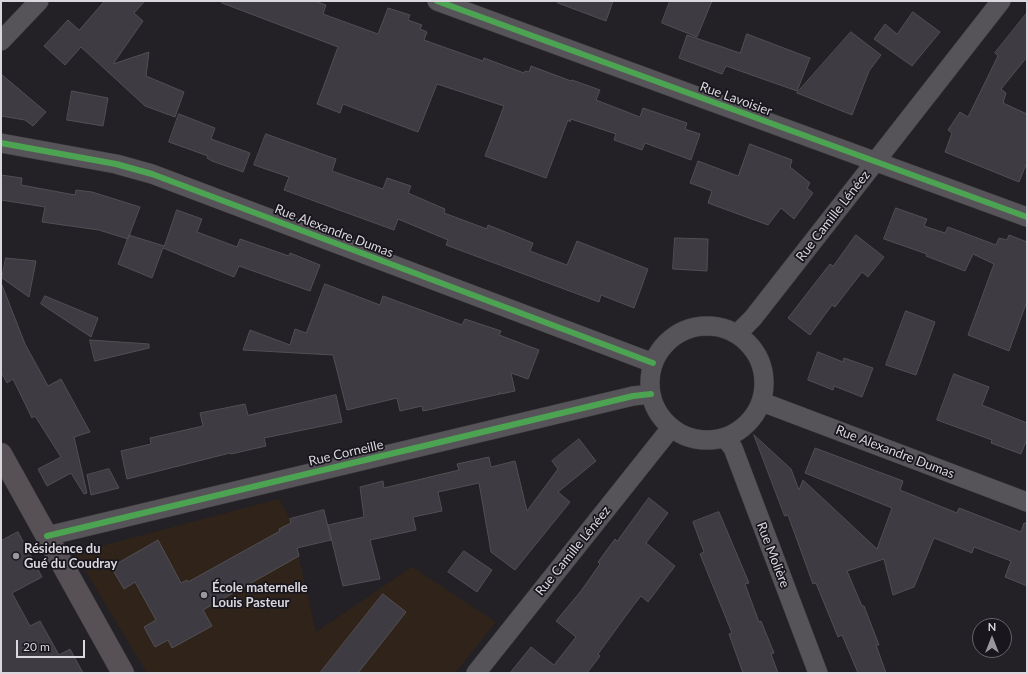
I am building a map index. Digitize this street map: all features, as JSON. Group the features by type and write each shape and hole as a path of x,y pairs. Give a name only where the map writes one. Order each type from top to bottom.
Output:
{"main road":[{"path":"1,454 123,673"}],"street":[{"path":"1,42 39,1"},
{"name":"Rue Lavoisier","path":"438,1 1027,218"},
{"name":"Rue Camille Lénéez","path":"737,334 753,318 1001,1"},
{"name":"Rue Alexandre Dumas","path":"1,143 102,161 152,174 653,363"},
{"path":"698,327 718,327 737,334 752,347 762,364 765,383 762,402 754,418 741,430 725,438 707,441 688,437 671,428 658,413 651,394 650,378 653,363 664,346 679,333 698,327"},
{"name":"Rue Corneille","path":"46,536 633,396 651,394"},
{"name":"Rue Alexandre Dumas","path":"762,402 1027,502"},
{"name":"Rue Camille Lénéez","path":"476,673 671,428"},
{"name":"Rue Molière","path":"725,438 733,448 818,673"}],"shaded area":[{"name":"École maternelle Louis Pasteur","path":"279,499 290,519 316,632 412,567 496,622 455,673 147,673 75,553"}],"building":[{"path":"105,1 145,1 134,13 143,21 113,64 149,52 146,76 184,92 175,117 145,106 81,47 65,65 44,46 68,20 79,30"},
{"path":"222,1 315,1 326,5 323,14 378,34 388,8 410,15 408,20 422,25 420,29 427,32 424,40 483,61 484,58 524,73 525,71 529,72 531,66 600,90 596,100 640,117 643,108 687,123 685,129 700,134 691,160 645,143 642,150 614,140 616,134 571,119 570,122 568,120 546,178 485,156 504,106 437,84 418,132 343,104 340,113 317,104 338,47 222,3"},
{"path":"558,1 613,1 606,21 558,3"},
{"path":"670,1 712,1 697,37 662,23"},
{"path":"913,12 940,32 912,66 874,39 885,24 897,34"},
{"path":"1027,13 1027,57 1001,89 1006,93 1003,103 1027,114 1027,162 1019,182 945,152 952,133 948,130 960,112 968,117 998,56 995,53"},
{"path":"851,32 881,55 869,71 852,115 797,93"},
{"path":"747,34 810,58 797,91 726,66 722,74 679,58 687,35 740,53"},
{"path":"1,74 46,112 33,126 25,120 1,116"},
{"path":"72,91 108,98 103,126 67,120"},
{"path":"179,114 215,128 211,139 250,153 243,172 212,161 207,158 208,156 169,142"},
{"path":"266,134 336,159 332,171 383,189 387,178 411,186 408,193 445,209 444,213 487,229 488,225 533,243 530,251 567,265 577,241 648,269 634,308 601,295 599,302 446,245 448,240 398,219 394,230 284,190 289,177 254,165"},
{"path":"750,144 792,160 790,167 810,183 807,188 813,193 794,219 781,208 768,225 708,203 712,191 690,183 698,161 738,176"},
{"path":"1,175 22,178 21,185 75,195 76,190 92,192 140,207 128,239 99,230 42,222 45,207 1,200"},
{"path":"896,208 927,219 924,226 945,233 948,227 996,245 999,238 1007,240 1009,235 1027,242 1027,301 1009,351 968,335 994,264 973,254 965,271 926,256 927,254 884,239"},
{"path":"177,210 202,219 197,232 237,247 240,239 289,256 290,253 320,265 310,291 239,266 234,277 163,248 152,278 118,264 129,235 164,246"},
{"path":"856,235 884,257 868,277 862,272 835,307 832,305 810,335 788,318 830,264 833,266"},
{"path":"675,238 708,239 707,271 673,269"},
{"path":"6,258 36,261 29,297 2,278"},
{"path":"325,284 380,305 383,296 462,325 465,319 501,331 499,335 539,350 528,379 511,373 515,391 501,394 499,392 500,394 423,411 422,406 400,411 397,398 347,410 333,355 243,350 250,330 290,345 295,329 306,333"},
{"path":"1,285 25,344 48,386 61,379 90,432 74,437 87,493 84,494 71,473 47,486 38,469 61,457 35,416 32,418 13,379 7,383 1,372"},
{"path":"45,296 98,318 91,337 41,304"},
{"path":"906,311 935,322 916,375 886,365"},
{"path":"90,340 149,344 149,348 95,361"},
{"path":"818,352 843,362 844,358 873,368 862,397 834,386 833,390 808,380"},
{"path":"954,374 989,387 982,405 1027,423 1027,439 1021,454 991,443 992,440 937,420"},
{"path":"336,395 342,422 264,438 266,446 230,453 127,479 121,451 151,444 150,438 203,426 200,413 245,404 248,415"},
{"path":"754,435 791,469 799,490 803,480 877,549 892,508 805,473 815,448 903,481 900,490 957,513 959,508 1021,532 1024,523 1027,523 1027,586 1005,577 1011,561 974,547 972,553 934,538 914,587 893,595 884,559 847,571 862,606 864,606 879,645 876,645 886,673 858,673 842,635 838,637 816,583 813,584 788,515 785,516"},
{"path":"579,439 596,461 558,492 570,502 515,570 491,552 479,483 438,492 442,511 413,517 416,530 370,540 380,579 343,586 328,525 364,517 360,487 383,481 384,488 459,470 457,464 489,457 491,467 515,461 527,511 558,469 552,461"},
{"path":"109,469 119,488 91,495 87,475"},
{"path":"649,498 668,513 646,543 675,566 648,602 641,596 598,654 600,656 587,673 510,673 531,647 554,665 576,637 556,621 581,591 600,564 598,562 615,539 617,541"},
{"path":"324,510 331,540 297,548 299,556 203,610 212,626 172,648 168,640 155,647 144,627 156,620 135,582 124,589 111,567 158,540 181,583 187,580 188,582 280,531 279,529 291,523 290,519"},
{"path":"719,512 749,583 745,584 759,622 761,621 774,653 771,654 778,673 743,673 729,634 732,633 700,554 704,552 693,522"},
{"path":"18,532 42,577 12,593 30,626 40,621 59,655 70,649 83,673 1,673 1,541"},
{"path":"464,551 492,570 477,592 448,572"},
{"path":"383,594 406,612 358,673 320,673"}],"cycle path":[{"path":"437,1 1027,217"},
{"path":"1,143 116,164 152,174 653,363"},
{"path":"47,536 633,396 651,394"}],"place":[{"name":"Résidence du Gué du Coudray","path":"16,556"},
{"name":"École maternelle Louis Pasteur","path":"204,595"}]}
